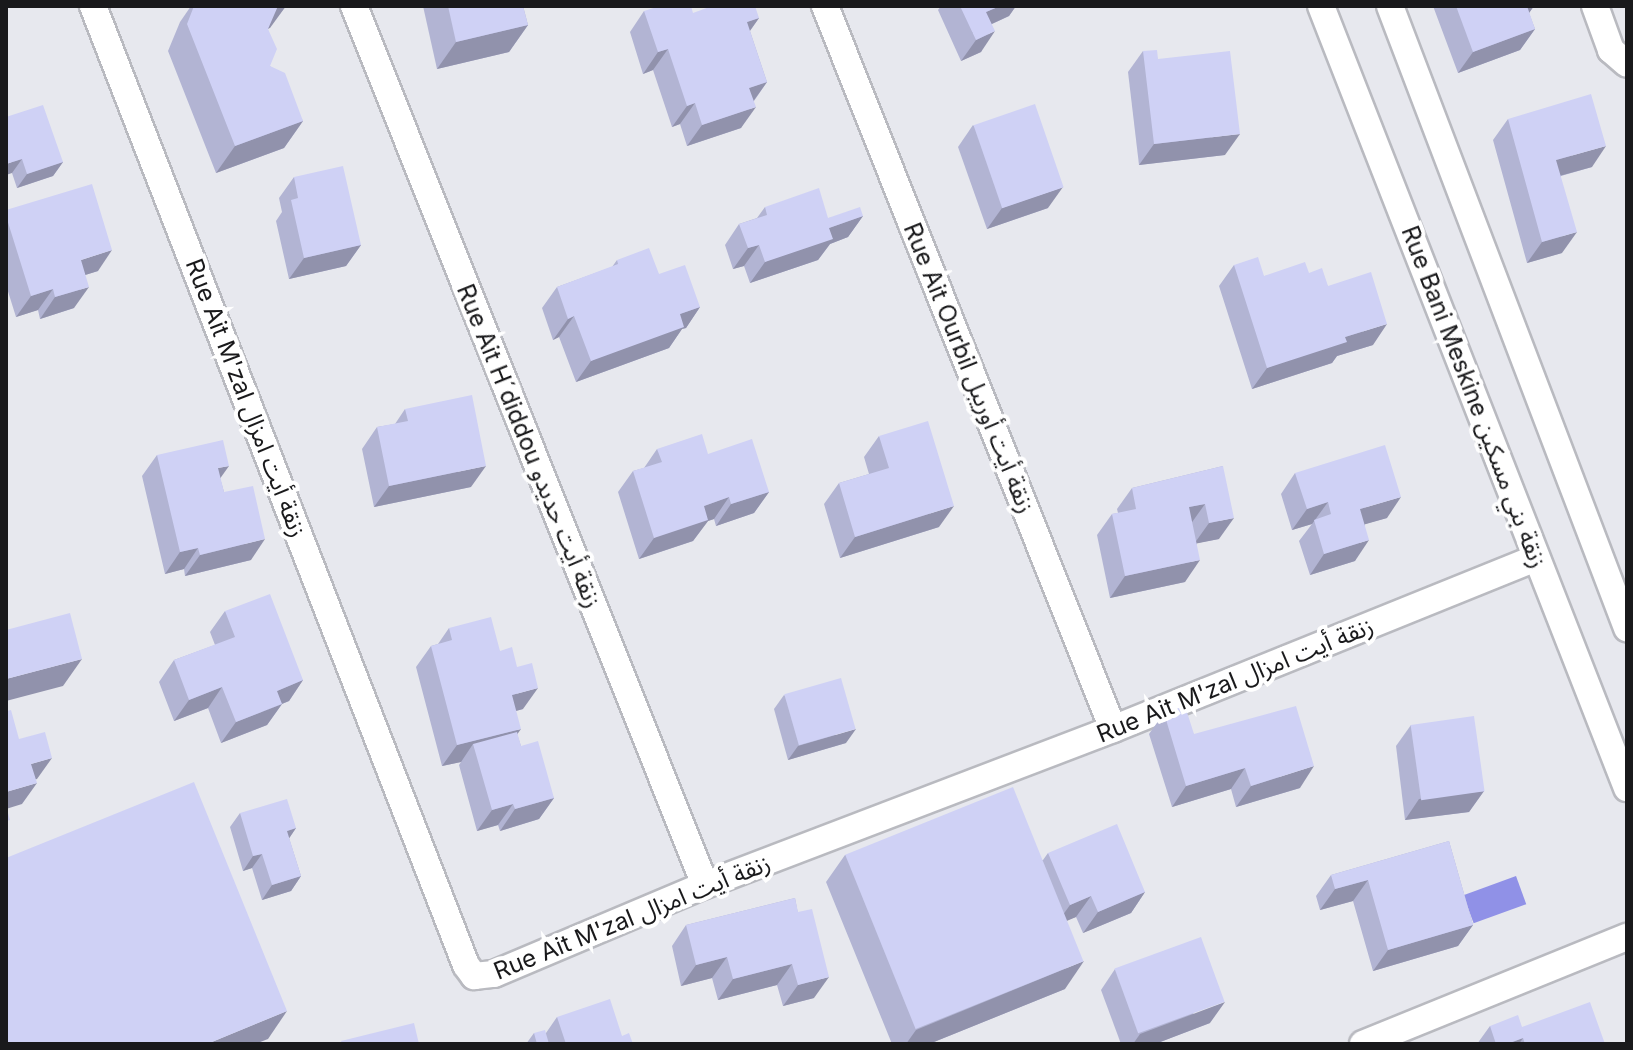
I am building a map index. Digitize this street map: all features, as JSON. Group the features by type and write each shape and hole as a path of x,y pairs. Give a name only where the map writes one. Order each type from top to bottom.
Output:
{"street":[{"name":"Rue Ait M'zal زنقة أيت امزال","path":"93,6 470,972 480,977 494,974 705,885 1113,729 1536,558"},
{"name":"Rue Ait H´diddou زنقة أيت حديدو","path":"354,6 705,885"},
{"name":"Rue Ait Ourbil زنقة أيت أوريبل","path":"825,6 1113,729"},
{"name":"Rue Bani Meskine زنقة بني مسكين","path":"1321,6 1627,788"},
{"path":"1390,6 1627,628"},
{"path":"1595,6 1611,50 1627,64"},
{"path":"1363,1044 1627,937"}],"water":[{"path":"1516,876 1526,904 1474,923 1463,895"}],"building":[{"path":"194,6 278,6 268,29 277,49 270,66 285,73 303,121 235,146 187,24"},
{"path":"448,6 523,6 528,25 456,42"},
{"path":"660,6 691,6 693,13 712,6 755,6 759,18 747,22 767,82 749,88 756,107 702,125 695,103 687,106 668,49 658,52 644,11"},
{"path":"960,6 1000,6 986,12 995,31 976,40"},
{"path":"1456,6 1527,6 1535,29 1473,52"},
{"path":"1157,50 1158,59 1230,51 1240,134 1154,144 1143,51"},
{"path":"1591,94 1606,146 1556,160 1577,232 1542,242 1508,119"},
{"path":"1035,104 1064,187 1002,208 974,125"},
{"path":"43,105 63,162 27,174 22,159 6,164 6,117"},
{"path":"343,166 361,245 304,258 291,200 298,198 294,177"},
{"path":"92,184 112,250 81,260 89,287 55,297 53,289 31,296 6,210"},
{"path":"819,188 828,218 860,207 863,216 829,228 833,239 765,262 759,245 748,248 739,224 767,215 765,207"},
{"path":"649,248 659,274 685,265 700,307 680,314 684,327 591,361 574,316 568,319 557,287 618,264 617,260"},
{"path":"1258,257 1264,276 1305,262 1309,273 1322,268 1328,286 1371,272 1387,324 1345,337 1347,342 1267,368 1234,265"},
{"path":"472,395 486,466 389,486 377,427 408,421 405,409"},
{"path":"928,421 954,506 855,537 839,483 889,468 879,436"},
{"path":"702,434 708,454 752,439 769,492 731,504 729,497 704,506 708,520 654,538 633,471 662,462 657,449"},
{"path":"223,440 229,466 218,468 224,492 253,486 265,539 200,555 198,548 180,552 157,455"},
{"path":"1385,445 1401,497 1360,509 1369,540 1324,554 1314,520 1331,514 1328,502 1307,509 1295,473"},
{"path":"1223,466 1234,518 1209,523 1205,504 1189,507 1200,560 1125,576 1112,514 1136,509 1132,488"},
{"path":"270,594 303,680 277,691 282,704 236,722 222,687 189,700 174,660 235,637 225,611"},
{"path":"70,613 82,659 6,679 6,630"},
{"path":"491,617 500,651 512,647 517,667 532,663 538,688 512,695 521,729 457,745 431,646 452,640 449,628"},
{"path":"841,678 856,729 799,745 784,694"},
{"path":"1185,706 1194,734 1296,706 1314,766 1251,786 1245,768 1186,786 1164,713"},
{"path":"11,710 19,739 45,732 52,758 31,764 37,783 6,792 6,711"},
{"path":"1474,716 1485,791 1421,800 1411,725"},
{"path":"517,732 521,746 538,741 554,798 515,809 513,804 492,810 473,744"},
{"path":"194,782 287,1011 207,1044 6,1044 6,858"},
{"path":"1013,787 1083,961 916,1029 845,855"},
{"path":"287,799 296,828 287,831 301,876 272,885 262,854 253,856 240,813"},
{"path":"1117,824 1145,892 1098,912 1091,896 1070,905 1048,853"},
{"path":"1449,841 1473,925 1388,950 1368,880 1335,889 1331,875"},
{"path":"795,898 798,912 812,909 829,977 798,985 792,964 733,979 727,957 696,965 686,925"},
{"path":"1201,937 1225,1002 1138,1033 1115,968"},
{"path":"610,999 622,1036 629,1033 633,1044 566,1044 557,1017"},
{"path":"1590,1002 1605,1044 1525,1044 1523,1038 1496,1044 1490,1026 1518,1015 1522,1027"},
{"path":"414,1023 419,1044 342,1044 341,1041"},
{"path":"545,1030 549,1044 537,1044 534,1033"}]}
